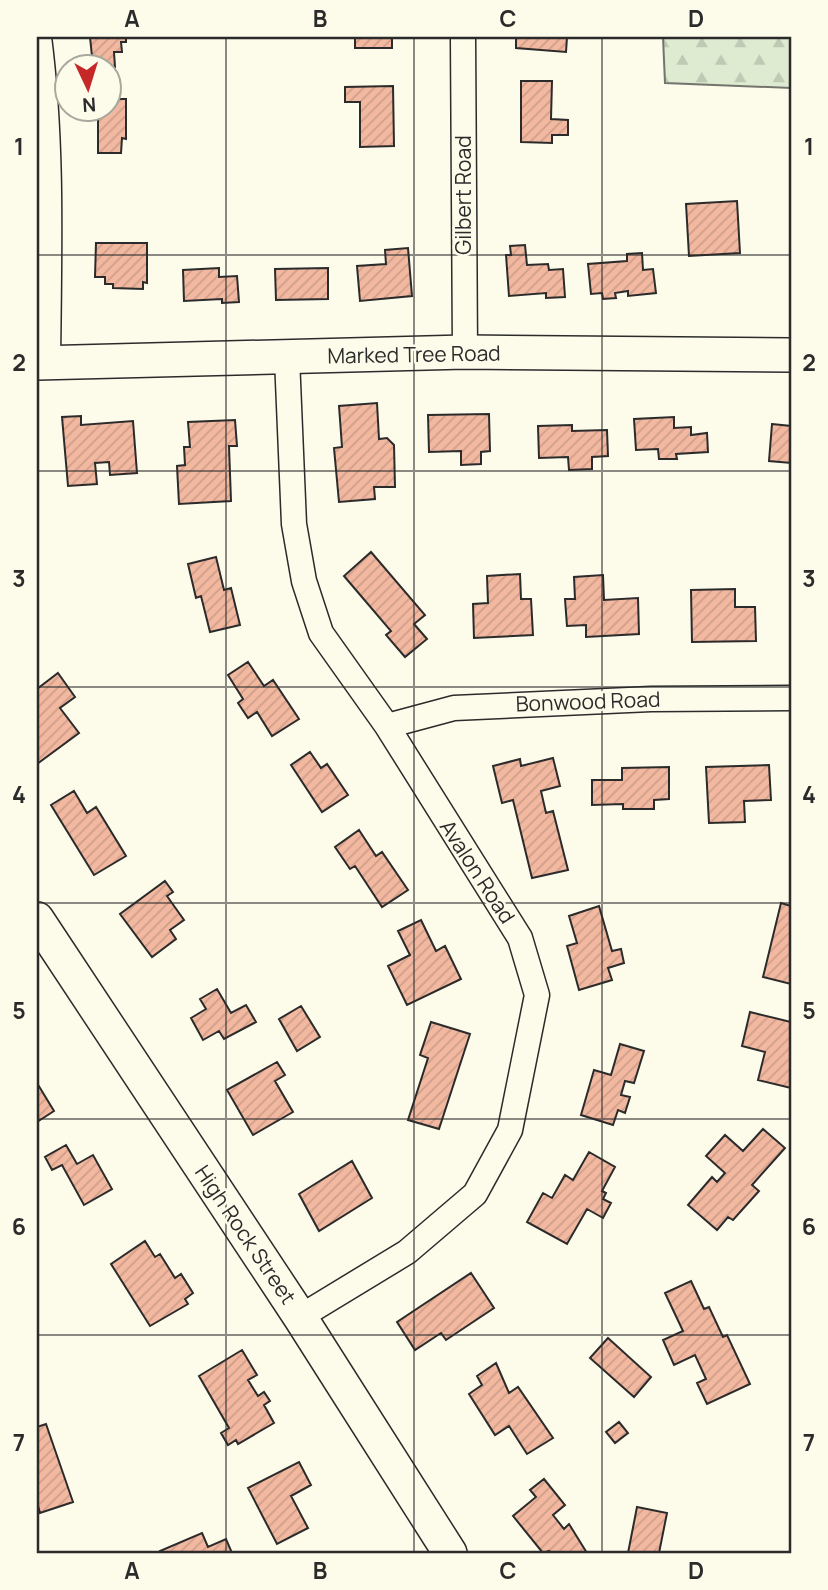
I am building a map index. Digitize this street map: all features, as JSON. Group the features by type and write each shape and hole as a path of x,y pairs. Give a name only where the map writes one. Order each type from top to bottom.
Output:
{"street":[{"path":"39,37 46,90 50,191 42,363"},
{"name":"Gilbert Road","path":"463,37 465,352"},
{"name":"Marked Tree Road","path":"42,363 465,352 791,355"},
{"name":"Avalon Road","path":"287,358 293,524 304,581 321,633 387,726 520,938 537,995 510,1130 475,1194 407,1252 300,1317"},
{"name":"Bonwood Road","path":"387,726 454,708 651,699 791,698"},
{"name":"High Rock Street","path":"37,919 300,1317 450,1553"}],"green space":[{"path":"663,37 791,37 791,88 665,83"}],"building":[{"path":"90,37 126,37 126,42 121,42 122,52 92,52"},
{"path":"355,37 392,37 392,48 355,48"},
{"path":"516,37 567,37 566,52 516,48"},
{"path":"521,81 552,81 551,119 568,120 568,135 552,135 552,143 521,142"},
{"path":"393,86 394,146 360,147 360,102 345,102 345,87"},
{"path":"122,99 126,99 126,139 122,138 121,153 98,153 98,122 122,122"},
{"path":"737,201 740,253 689,256 686,204"},
{"path":"96,243 147,243 147,283 143,282 143,289 113,288 113,284 105,284 105,277 95,277"},
{"path":"525,245 527,265 548,264 549,270 563,269 565,297 546,298 546,293 509,296 506,255 511,255 510,246"},
{"path":"408,248 412,296 360,301 357,266 386,264 385,250"},
{"path":"642,253 643,270 653,269 656,293 628,296 628,291 615,293 616,298 603,299 602,293 591,294 588,264 627,261 627,254"},
{"path":"219,268 219,277 237,276 239,302 222,303 222,299 184,301 183,270"},
{"path":"328,268 328,299 276,300 275,269"},
{"path":"377,403 379,439 387,438 394,445 395,487 374,487 375,499 339,502 334,448 342,447 339,406"},
{"path":"489,414 490,451 481,452 481,464 461,465 461,451 429,452 428,415"},
{"path":"81,416 81,425 133,421 137,473 110,475 109,462 95,463 97,484 68,486 62,417"},
{"path":"674,417 674,428 691,427 691,435 707,433 708,452 676,454 677,459 659,459 658,449 636,450 634,419"},
{"path":"235,420 237,446 229,446 231,501 179,504 177,466 185,465 184,447 190,447 188,422"},
{"path":"772,424 791,426 791,463 769,461"},
{"path":"572,425 572,431 607,430 608,456 592,457 592,469 569,470 568,457 539,458 538,426"},
{"path":"371,552 425,615 414,624 427,639 405,657 386,635 391,631 344,576"},
{"path":"216,557 224,590 231,588 240,625 210,632 201,596 196,598 188,564"},
{"path":"520,574 521,599 531,599 533,635 474,638 473,604 488,603 487,576"},
{"path":"603,575 604,600 638,598 639,634 586,637 586,625 567,626 565,599 575,599 574,577"},
{"path":"735,589 735,607 755,607 756,641 692,642 691,590"},
{"path":"248,662 264,686 273,680 299,719 272,736 257,712 248,718 238,703 243,699 228,675"},
{"path":"58,673 75,697 60,708 79,733 37,764 37,689"},
{"path":"310,752 321,768 327,764 348,795 322,812 291,765"},
{"path":"553,758 560,786 541,791 546,813 553,811 568,870 532,878 513,800 502,803 493,766 520,759 521,766"},
{"path":"769,765 771,800 744,801 745,822 709,823 706,767"},
{"path":"669,767 669,799 654,800 654,809 623,809 623,804 592,805 592,780 622,780 622,768"},
{"path":"74,791 87,813 96,807 126,856 94,875 51,805"},
{"path":"359,830 376,856 382,852 408,890 382,907 355,866 350,869 335,847"},
{"path":"165,881 173,892 167,896 184,920 170,930 176,939 152,957 120,914"},
{"path":"781,903 791,906 791,984 763,977"},
{"path":"599,906 612,951 621,949 624,963 608,968 612,980 579,990 567,946 577,943 569,916"},
{"path":"421,920 436,951 445,946 461,979 407,1005 388,966 410,955 398,931"},
{"path":"217,989 231,1013 246,1005 256,1022 224,1039 219,1031 203,1040 191,1018 206,1009 200,999"},
{"path":"301,1006 320,1037 297,1051 279,1019"},
{"path":"750,1012 791,1022 791,1088 758,1080 765,1052 742,1046"},
{"path":"431,1022 470,1034 439,1129 408,1120 428,1058 420,1055"},
{"path":"620,1044 644,1051 634,1083 625,1081 621,1095 630,1097 625,1113 618,1110 613,1125 581,1115 594,1070 611,1075"},
{"path":"277,1062 285,1075 275,1081 293,1112 253,1135 227,1090"},
{"path":"37,1083 54,1111 37,1122"},
{"path":"763,1129 785,1148 752,1185 759,1191 733,1220 728,1217 717,1230 688,1205 712,1177 717,1182 725,1173 706,1156 725,1135 743,1151"},
{"path":"66,1145 77,1164 93,1155 112,1189 84,1205 62,1165 52,1170 45,1157"},
{"path":"589,1152 615,1167 602,1191 606,1193 603,1199 611,1203 603,1218 587,1209 567,1244 527,1222 543,1193 552,1198 565,1175 573,1180"},
{"path":"352,1161 372,1198 319,1231 299,1194"},
{"path":"145,1241 155,1257 160,1254 175,1278 181,1274 193,1293 185,1299 188,1304 150,1326 111,1264"},
{"path":"471,1273 494,1308 446,1340 441,1333 415,1350 397,1322"},
{"path":"691,1281 704,1309 709,1307 723,1337 727,1335 750,1384 707,1404 697,1383 706,1379 695,1355 674,1365 663,1340 683,1331 665,1293"},
{"path":"608,1338 651,1377 634,1397 590,1358"},
{"path":"242,1350 257,1375 248,1380 258,1396 264,1392 270,1401 264,1405 274,1423 238,1444 236,1440 228,1445 221,1433 229,1428 199,1376"},
{"path":"496,1363 509,1393 518,1387 553,1438 527,1454 509,1426 495,1435 469,1394 482,1385 477,1376"},
{"path":"619,1422 628,1433 615,1443 606,1432"},
{"path":"46,1424 73,1502 40,1513 37,1502 37,1427"},
{"path":"299,1462 311,1485 291,1496 308,1528 277,1544 248,1488"},
{"path":"544,1479 565,1505 553,1515 564,1529 569,1524 587,1553 543,1553 513,1516 536,1497 530,1490"},
{"path":"637,1507 667,1513 659,1553 628,1553"},
{"path":"202,1533 208,1547 226,1539 232,1553 160,1551"}]}
